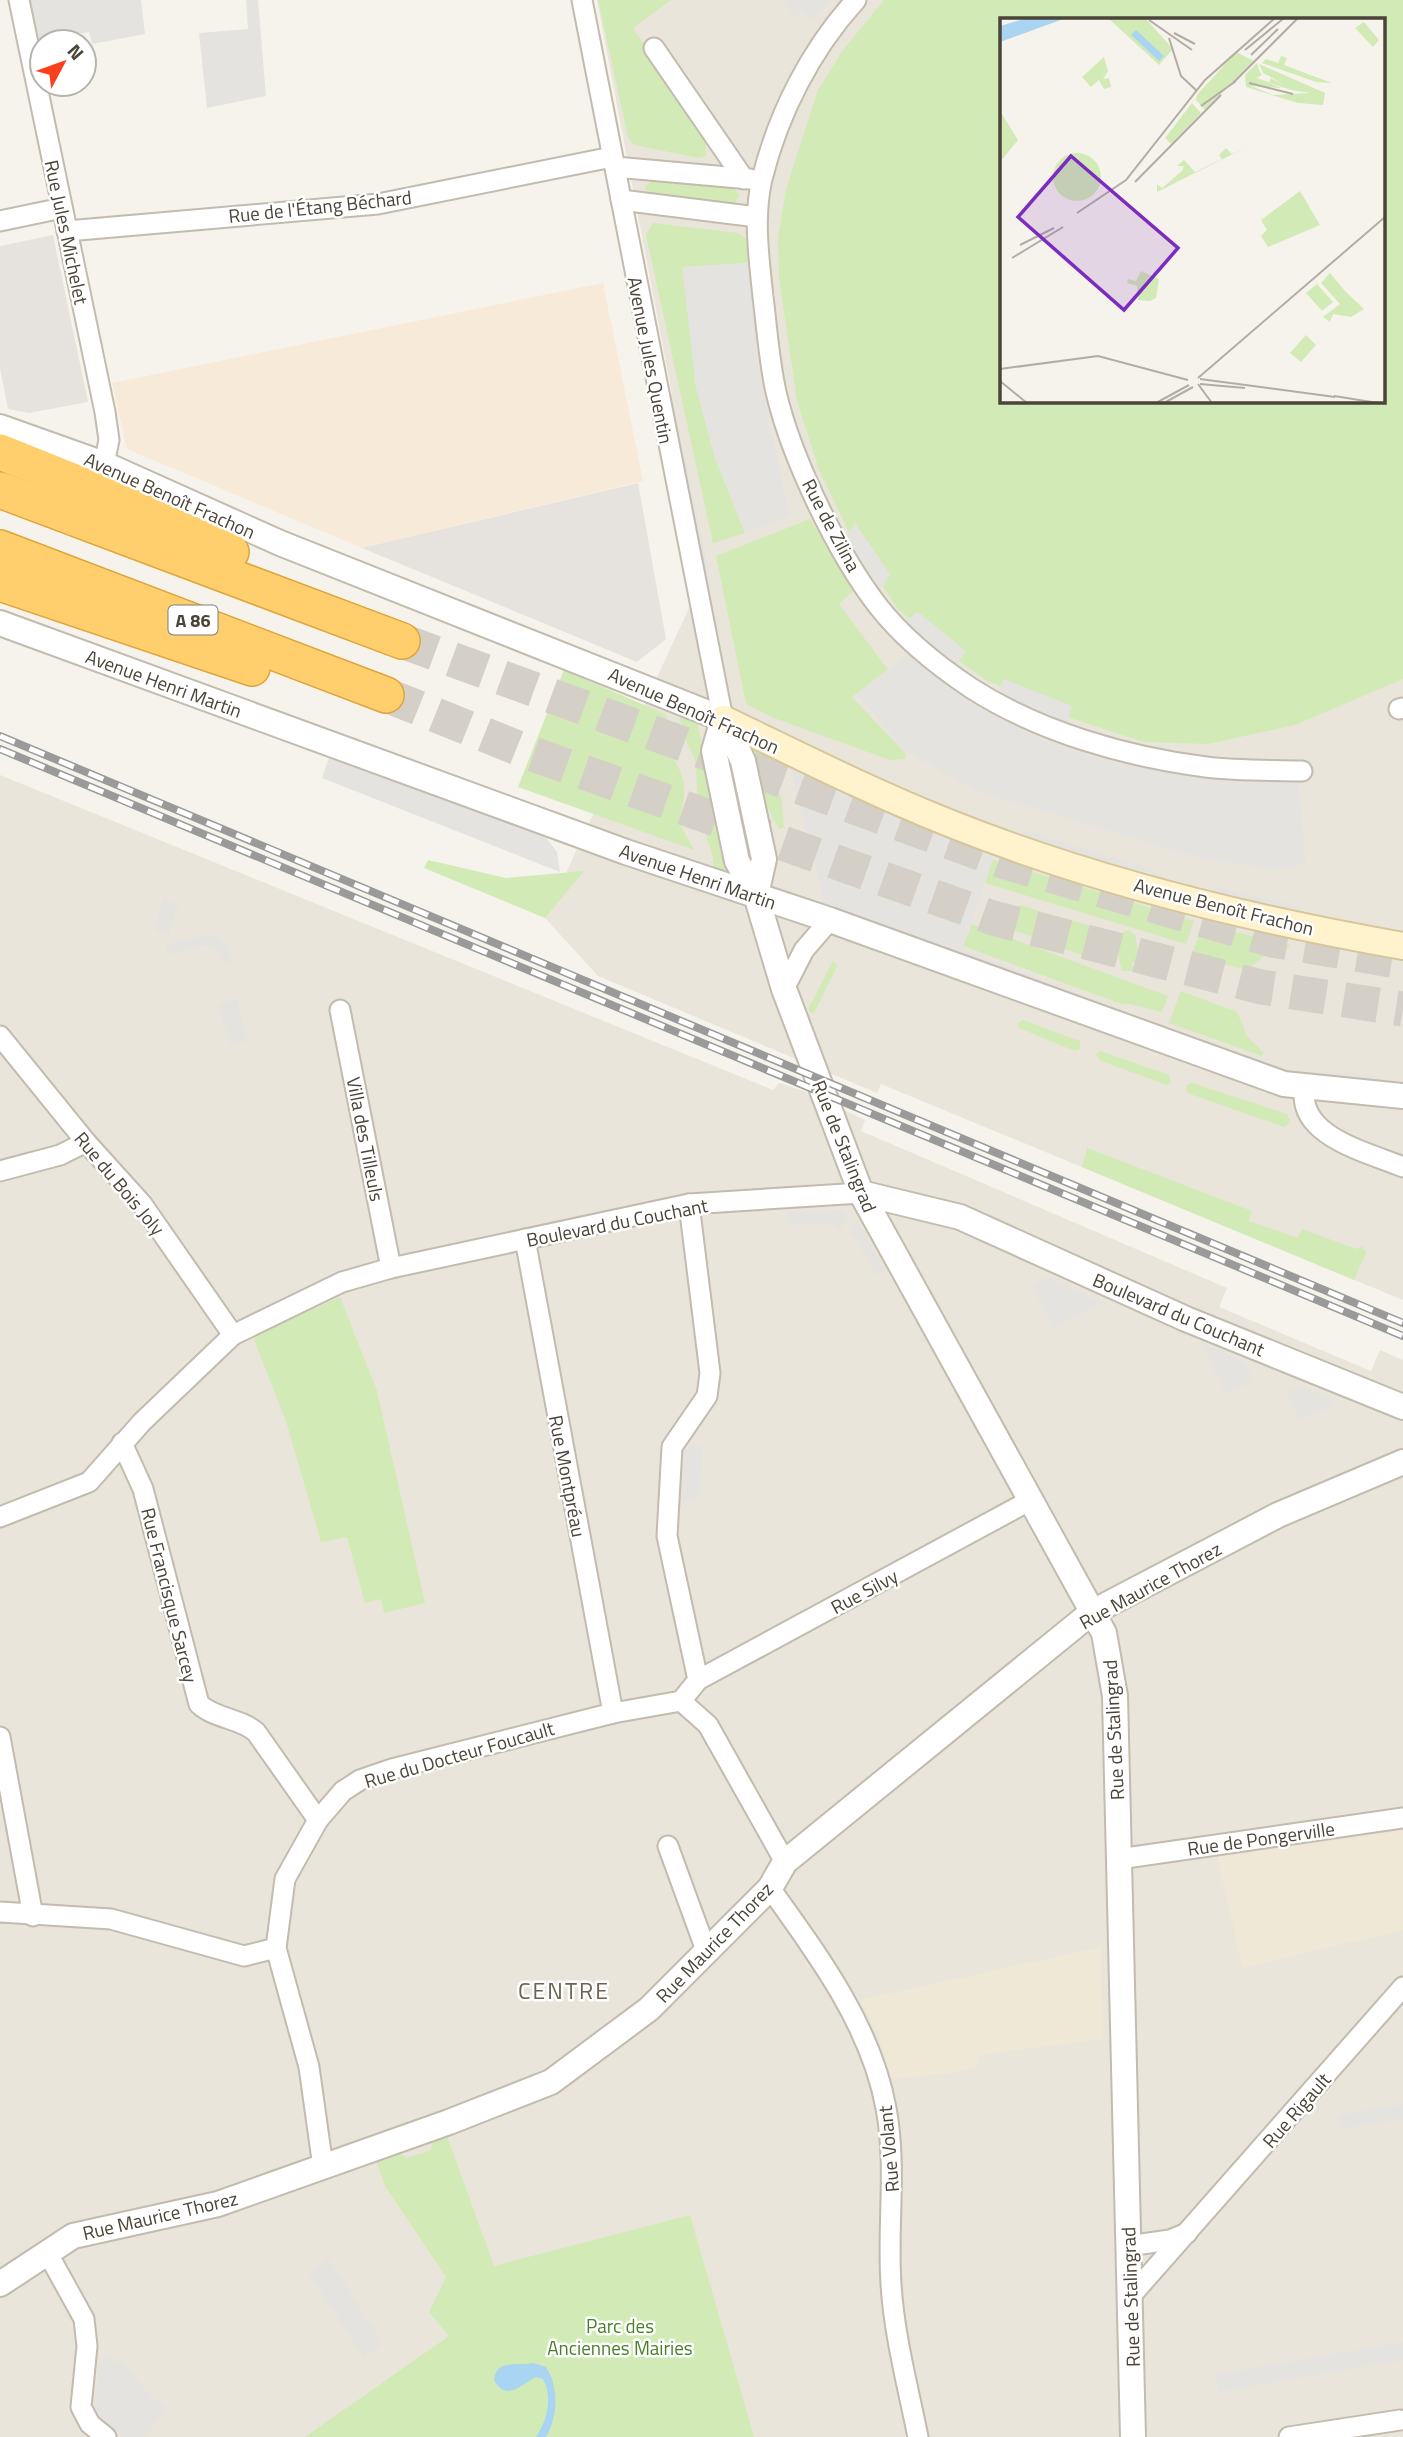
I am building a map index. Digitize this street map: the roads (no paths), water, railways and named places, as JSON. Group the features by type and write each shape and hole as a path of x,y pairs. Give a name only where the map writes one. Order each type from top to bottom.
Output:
{"highway":[{"path":"0,452 107,495 252,562 281,594"},
{"path":"0,490 402,641"},
{"name":"A 86","path":"0,548 382,705 210,653 0,583"}],"main road":[{"name":"Avenue Benoît Frachon","path":"723,719 853,782 950,824 1055,860 1226,909 1403,946"}],"street":[{"name":"Rue Jules Michelet","path":"19,0 105,412 109,440 104,464"},
{"name":"Avenue Jules Quentin","path":"582,0 667,449 723,719"},
{"name":"Rue de Zilina","path":"856,0 823,39 807,65 753,179 759,265 776,393 796,453 821,509 855,570 878,606 921,650 995,702 1066,732 1143,756 1208,767 1302,771"},
{"path":"654,48 753,179"},
{"name":"Rue de l'Étang Béchard","path":"67,230 377,204 614,162 753,179"},
{"path":"621,200 757,217"},
{"path":"0,221 62,208"},
{"name":"Avenue Benoît Frachon","path":"0,427 50,442 279,543 723,719"},
{"name":"Avenue Henri Martin","path":"0,623 626,852 830,920 1283,1084 1403,1096"},
{"name":"Rue de Stalingrad","path":"723,719 715,751 737,861 756,895 784,989 861,1193 1104,1633 1109,1648 1115,1696 1133,2437"},
{"path":"784,989 804,950 830,920"},
{"name":"Villa des Tilleuls","path":"340,1010 391,1268"},
{"name":"Rue du Bois Joly","path":"0,1036 86,1142 142,1204 233,1335"},
{"path":"1305,1086 1303,1107 1315,1124 1337,1139 1403,1167"},
{"path":"0,1171 60,1155 86,1142"},
{"name":"Boulevard du Couchant","path":"0,1517 89,1482 122,1443 233,1335 342,1282 391,1268 689,1204 861,1193 960,1217 1186,1319 1403,1407"},
{"path":"689,1204 709,1388 702,1406 674,1441 667,1536 698,1680 681,1701 708,1725 785,1862"},
{"name":"Rue Montpréau","path":"524,1239 613,1713"},
{"name":"Rue Francisque Sarcey","path":"122,1443 143,1489 199,1704 209,1712 246,1724 256,1732 318,1820"},
{"name":"Rue Maurice Thorez","path":"0,2284 73,2236 218,2204 551,2082 649,2009 707,1954 770,1888 785,1862 1091,1613 1278,1515 1403,1462"},
{"name":"Rue Silvy","path":"698,1680 1029,1501"},
{"name":"Rue du Docteur Foucault","path":"323,2167 309,2067 276,1948 285,1879 318,1820 344,1791 360,1780 613,1713 681,1701"},
{"path":"0,1737 33,1916"},
{"name":"Rue de Pongerville","path":"1119,1859 1403,1818"},
{"path":"668,1846 707,1954"},
{"name":"Rue Volant","path":"770,1888 842,1995 875,2066 887,2109 892,2195 891,2285 918,2437"},
{"path":"0,1912 111,1919 244,1956 276,1948"},
{"name":"Rue Rigault","path":"1129,2298 1403,1987"},
{"path":"1128,2246 1170,2240 1188,2233"},
{"path":"47,2252 84,2319 87,2346 81,2407 90,2424 106,2437"},
{"path":"1289,2437 1399,2420"}],"water":[{"path":"533,2363 546,2367 555,2392 555,2411 546,2437 536,2437 543,2424 548,2401 543,2379 536,2377 509,2391 499,2387 494,2380 496,2373 503,2366"}],"tunnel":[{"path":"402,641 1002,861 1272,940 1403,962"},
{"path":"386,695 530,753 993,918 1261,987 1403,1009"}],"railway":[{"path":"0,736 1403,1323"},
{"path":"0,749 1403,1336"}],"district":[{"name":"CENTRE","path":"564,1990"}],"park label":[{"name":"Parc des Anciennes Mairies","path":"620,2336"}]}
